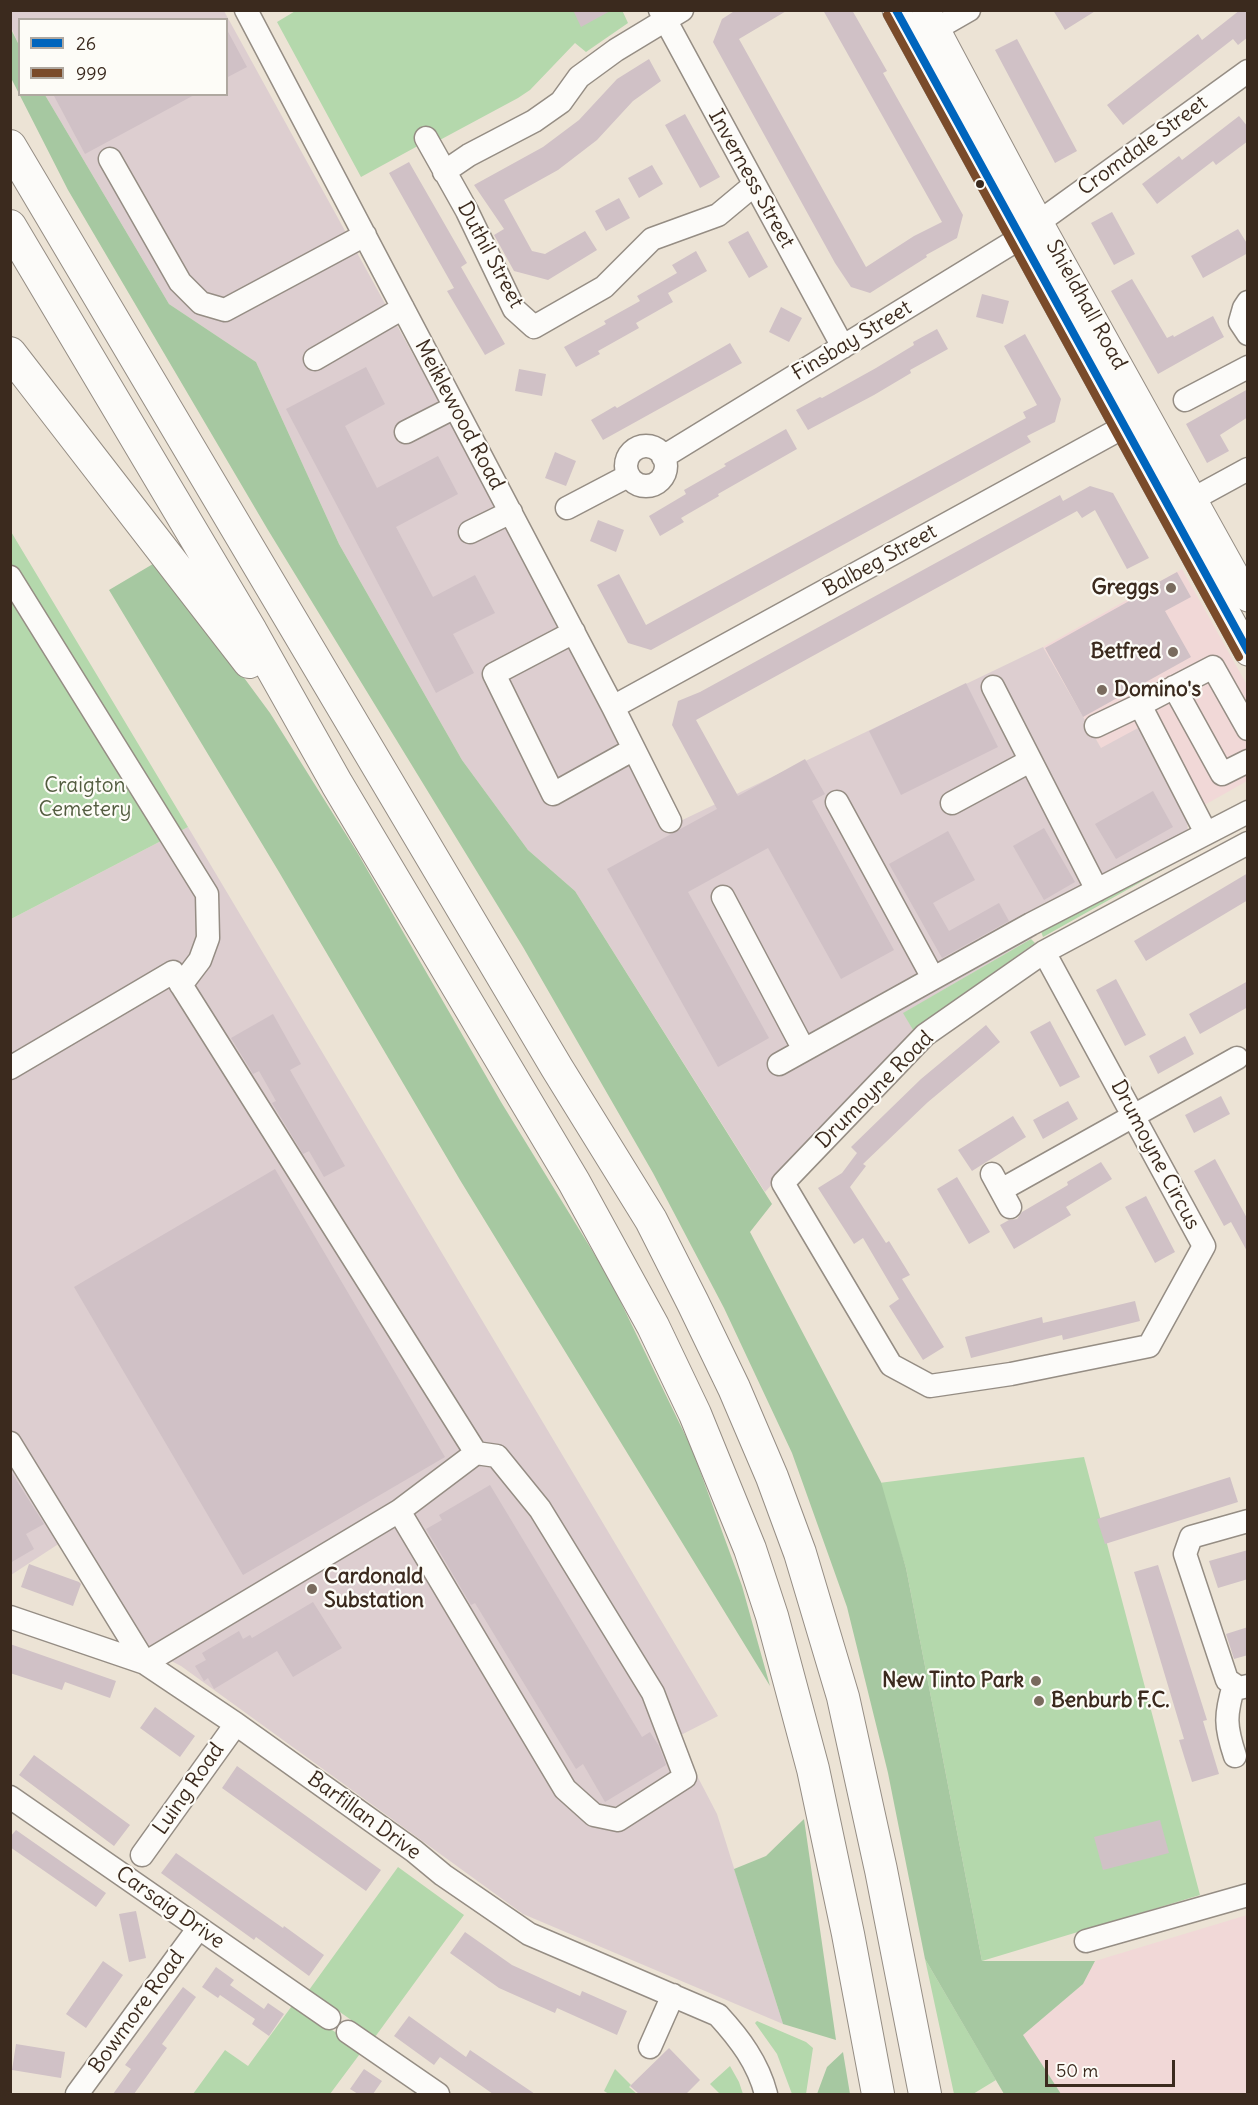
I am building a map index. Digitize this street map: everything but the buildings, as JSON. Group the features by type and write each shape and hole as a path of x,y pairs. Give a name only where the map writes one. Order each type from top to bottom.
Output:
{"highway":[{"path":"10,146 557,1068 651,1220 734,1388 772,1477 800,1553 843,1697 881,1870 925,2094"},
{"path":"10,226 608,1241 695,1413 750,1549 772,1616 813,1769 848,1934 878,2094"},
{"path":"10,353 236,644 337,784"},
{"path":"848,1934 865,2094"}],"main road":[{"name":"Shieldhall Road","path":"896,10 925,27 1029,230 1135,421 1248,652"},
{"name":"Shieldhall Road","path":"1135,421 1193,499 1248,598"}],"street":[{"name":"Meiklewood Road","path":"246,10 613,706 670,821"},
{"path":"925,27 969,10"},
{"path":"444,172 469,155 534,121 561,102 579,77 669,14"},
{"name":"Inverness Street","path":"669,14 754,185 843,347"},
{"name":"Cromdale Street","path":"1029,230 1248,71"},
{"name":"Duthil Street","path":"426,138 467,211 514,309 534,327 604,287 652,239 718,215 754,185"},
{"path":"110,159 180,282 201,303 217,308 225,310 364,235"},
{"name":"Finsbay Street","path":"567,508 628,476 626,463 629,456 639,448 652,448 663,457 1029,230"},
{"path":"1248,302 1240,322 1248,334"},
{"path":"315,359 403,308"},
{"path":"1185,400 1248,367"},
{"path":"406,432 455,407"},
{"name":"Balbeg Street","path":"613,706 1135,421"},
{"path":"1193,499 1248,469"},
{"path":"470,532 510,512"},
{"path":"10,577 207,894 208,938 200,960 181,985"},
{"path":"574,632 494,674 553,794 634,749"},
{"path":"1096,726 1213,667 1248,729"},
{"path":"993,687 1096,890"},
{"path":"1174,687 1221,774 1248,761"},
{"path":"1140,705 1206,833"},
{"path":"952,803 1030,761"},
{"path":"837,802 933,978"},
{"path":"779,1064 1096,890 1248,812"},
{"name":"Drumoyne Road","path":"891,1365 783,1183 924,1035 1044,952 1248,843"},
{"path":"723,897 804,1050"},
{"name":"Drumoyne Circus","path":"891,1365 930,1386 1011,1374 1149,1346 1204,1246 1044,952"},
{"path":"10,1068 173,972 476,1453"},
{"path":"1001,1190 1237,1059"},
{"path":"10,1443 145,1663 399,1511 476,1453 497,1456 540,1509 653,1693 685,1777 618,1820 594,1815 564,1789 399,1511"},
{"path":"1235,1756 1228,1734 1227,1710 1241,1685 1227,1680 1185,1554 1191,1537 1248,1521"},
{"name":"Barfillan Drive","path":"10,1617 145,1663 236,1724 512,1924 529,1934 718,2015 734,2032 756,2064 766,2094"},
{"name":"Luing Road","path":"142,1854 236,1724"},
{"name":"Carsaig Drive","path":"10,1797 329,2018"},
{"path":"1086,1941 1248,1895"},
{"name":"Bowmore Road","path":"77,2094 198,1929"},
{"path":"650,2047 673,1995"},
{"path":"348,2032 438,2094"}],"shaded area":[{"path":"11,11 224,11 228,18 18,18 18,43 11,27"},
{"path":"228,18 672,825 1043,647 1101,748 1138,728 1187,815 1189,855 1041,931 904,1013 913,1030 765,1192 575,891 528,850 462,760 339,544 256,362 169,304 46,96 228,96"},
{"path":"1182,569 1247,685 1247,781 1187,815 1101,748 1043,647"},
{"path":"188,827 718,1716 677,1737 717,1814 783,2024 523,1914 181,1666 111,1630 60,1543 11,1575 11,919"},
{"path":"1247,1915 1247,2094 1060,2094 1023,2035 1083,1984 1095,1961"}],"green space":[{"path":"297,10 622,10 628,23 586,52 575,43 530,90 518,98 438,141 436,136 361,177 277,22"},
{"path":"10,27 18,43 18,92 11,78"},
{"path":"20,96 46,96 169,304 256,362 339,544 462,760 528,850 575,891 772,1204 750,1232 881,1482 906,1568 982,1961 1095,1961 1083,1984 1023,2035 1061,2094 1004,2094 925,1959 888,1773 847,1607 792,1453 724,1308 653,1173 523,947 268,530 68,190"},
{"name":"Craigton Cemetery","path":"10,530 188,827 11,919 10,919"},
{"path":"158,561 270,713 357,852 501,1102 609,1278 692,1449 742,1586 770,1686 460,1180 279,872 109,590"},
{"path":"1189,855 1043,937 1041,931"},
{"path":"1031,939 1035,943 913,1030 903,1013"},
{"name":"New Tinto Park","path":"1084,1457 1200,1895 982,1961 906,1568 879,1483"},
{"path":"804,1819 836,2040 783,2024 734,1869 766,1856"},
{"path":"398,1867 464,1915 375,2037 309,1990"},
{"path":"925,1959 996,2080 973,2094 954,2094"},
{"path":"294,2003 362,2051 330,2094 193,2094 225,2050 248,2066"},
{"path":"757,2021 806,2042 813,2048 806,2094 792,2094 777,2054 755,2023"},
{"path":"843,2052 850,2094 817,2094 827,2067"},
{"path":"730,2066 743,2094 720,2094 710,2084"},
{"path":"615,2069 637,2094 609,2094 604,2091"}],"transit line":[{"name":"26","path":"896,10 1248,651"},
{"name":"999","path":"887,15 1239,657"}],"place":[{"name":"Greggs","path":"1171,588"},
{"name":"Betfred","path":"1173,652"},
{"name":"Domino's","path":"1102,690"},
{"name":"Cardonald Substation","path":"312,1589"},
{"name":"New Tinto Park","path":"1036,1681"},
{"name":"Benburb F.C.","path":"1039,1701"}]}
